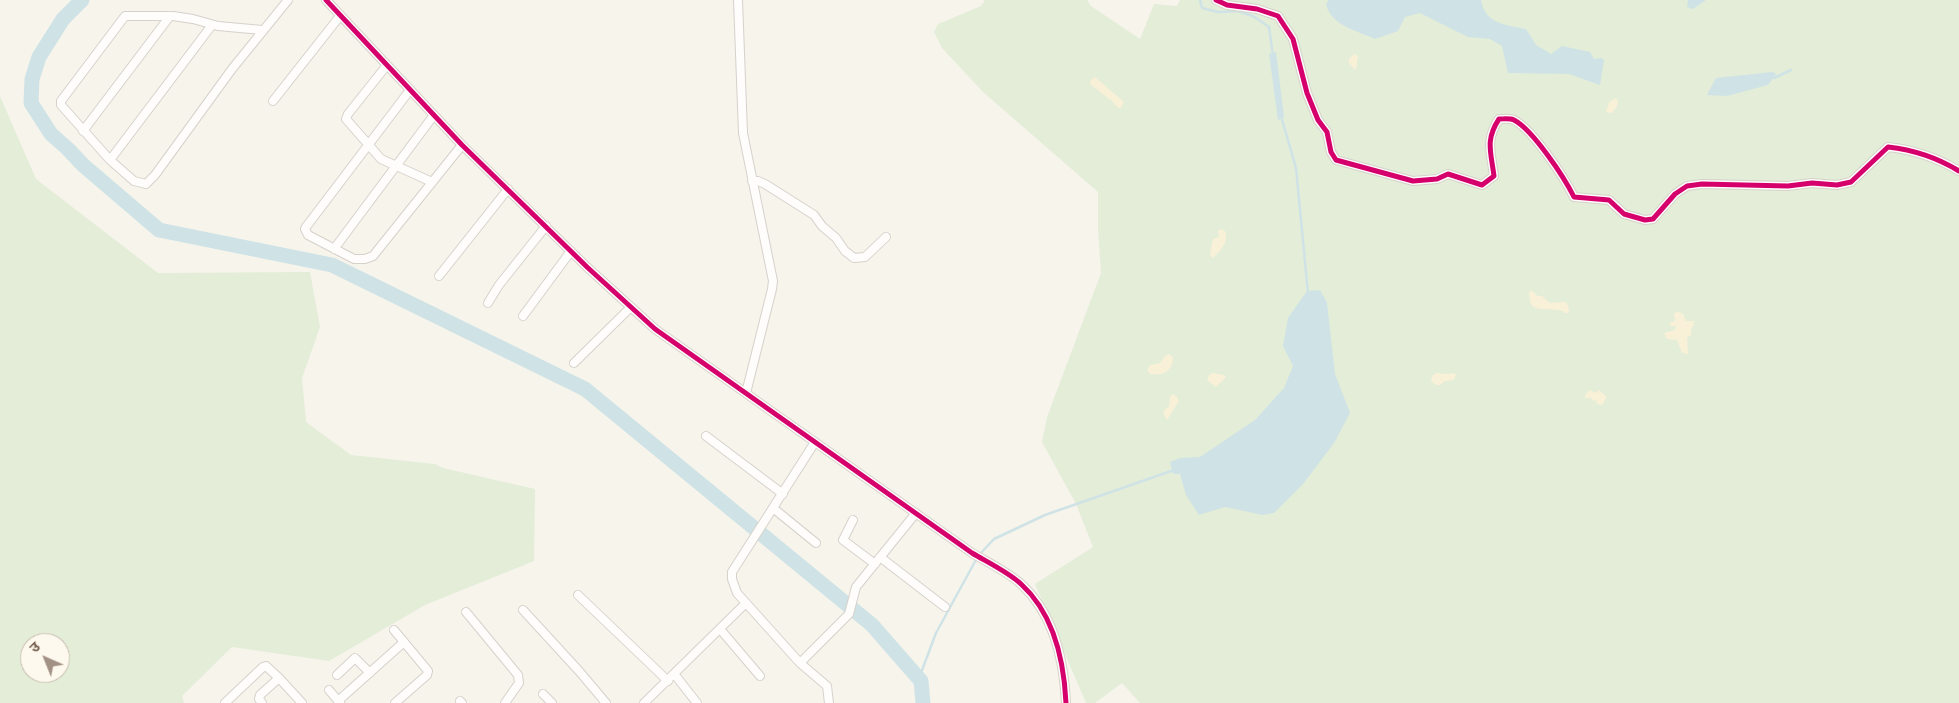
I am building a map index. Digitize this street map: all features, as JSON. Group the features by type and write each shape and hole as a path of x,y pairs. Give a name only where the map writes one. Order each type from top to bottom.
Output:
{"street":[{"path":"262,30 212,25 193,19 170,16 125,16 61,100 61,106 110,160 136,183 148,183 262,30 288,0"},
{"path":"326,0 462,145 571,251 669,340 972,553 1020,583 1048,618 1062,666 1066,703"},
{"path":"738,0 743,134 772,275 772,289 746,394"},
{"path":"1216,0 1227,5 1257,9 1278,16 1293,39 1307,93 1318,120 1327,132 1331,152 1336,160 1413,181 1437,178 1448,174 1482,185 1485,184 1494,176 1490,143 1492,130 1499,119 1513,119 1529,133 1566,182 1574,196 1609,200 1624,214 1645,220 1653,220 1675,194 1687,186 1702,184 1766,186 1812,183 1837,185 1851,182 1888,147 1913,150 1933,157 1959,171"},
{"path":"83,131 170,16"},
{"path":"274,102 340,16"},
{"path":"110,160 212,25"},
{"path":"387,65 346,118 381,159 432,182"},
{"path":"410,90 305,229 308,235 357,260 373,256 462,145"},
{"path":"334,249 434,116"},
{"path":"752,181 765,184 811,212 826,230 836,238 845,251 854,258 865,256 886,237"},
{"path":"438,276 508,189"},
{"path":"488,303 504,279 546,226"},
{"path":"523,316 571,251"},
{"path":"574,362 631,307"},
{"path":"706,436 783,494"},
{"path":"815,442 732,572 734,586 746,603 800,662 827,686 829,703"},
{"path":"773,508 816,542"},
{"path":"800,662 849,614 855,589 916,512"},
{"path":"853,520 843,540 875,564"},
{"path":"880,557 945,607"},
{"path":"578,595 668,681"},
{"path":"644,703 675,675 746,603"},
{"path":"523,610 606,703"},
{"path":"466,612 518,676 519,683 505,703"},
{"path":"720,629 760,676"},
{"path":"394,630 428,672 395,703"},
{"path":"329,690 339,702 404,642"},
{"path":"337,674 355,658 370,673"},
{"path":"225,703 263,667 268,667 302,703"},
{"path":"675,675 697,703"},
{"path":"262,703 259,699 260,695 279,678"},
{"path":"543,694 552,703"}],"green space":[{"path":"985,0 1087,0 1091,6 1140,39 1154,4 1177,6 1180,0 1959,0 1959,703 1140,703 1122,683 1095,703 1086,703 1035,584 1093,547 1076,504 1042,442 1047,417 1101,273 1098,192 983,92 942,48 934,32 938,24 981,6"},
{"path":"0,96 36,179 158,273 310,272 320,327 302,378 306,422 351,455 435,464 443,468 535,489 534,561 425,605 329,661 232,647 182,696 184,703 0,703"}],"sand":[{"path":"1354,54 1358,56 1356,69 1349,63 1349,59"},
{"path":"1095,77 1124,102 1121,108 1118,108 1090,84 1091,80"},
{"path":"1616,98 1618,101 1617,106 1612,113 1606,112 1609,102"},
{"path":"1221,229 1225,231 1226,239 1221,249 1213,258 1210,255 1213,239 1219,237 1218,231"},
{"path":"1532,291 1550,303 1565,302 1568,305 1569,313 1533,307 1530,302 1529,292"},
{"path":"1679,312 1683,314 1686,321 1694,321 1691,335 1687,338 1688,354 1682,353 1677,340 1667,339 1664,333 1675,330 1676,326 1671,326 1669,323 1675,321 1674,313"},
{"path":"1169,354 1173,357 1173,362 1169,369 1163,373 1150,374 1147,370 1150,365 1160,363"},
{"path":"1213,373 1226,377 1216,387 1207,380 1209,375"},
{"path":"1436,373 1454,373 1456,375 1454,380 1436,385 1431,381 1432,376"},
{"path":"1590,390 1595,393 1599,390 1607,397 1602,405 1597,404 1596,400 1593,401 1591,398 1585,398 1585,395"},
{"path":"1172,394 1179,401 1167,420 1164,410 1169,407"}],"shaded area":[{"path":"1329,0 1481,0 1483,8 1492,19 1526,29 1536,45 1551,54 1562,46 1590,52 1594,59 1601,58 1604,60 1600,85 1569,74 1508,73 1502,46 1490,39 1468,37 1420,13 1405,17 1398,31 1375,39 1346,27 1333,18 1326,4"},
{"path":"1688,0 1706,0 1693,9 1687,7"},
{"path":"1276,52 1284,117 1278,120 1269,54"},
{"path":"1773,72 1776,74 1768,85 1727,96 1707,95 1716,78"},
{"path":"1320,290 1327,303 1335,374 1350,413 1334,443 1303,484 1274,513 1263,515 1225,507 1199,515 1186,495 1180,474 1173,474 1170,462 1180,458 1200,457 1255,420 1284,388 1293,366 1283,346 1288,318 1307,291"}],"waterway":[{"path":"82,0 63,19 39,57 32,79 31,103 51,134 83,165 159,230 332,265 585,389 872,625 921,681 923,703"},
{"path":"1200,0 1202,8 1218,12 1237,11 1253,16 1269,27 1273,56"},
{"path":"1774,78 1791,70"},
{"path":"1281,116 1296,168 1308,293"},
{"path":"921,681 921,673 936,633 978,556 994,539 1045,515 1174,470"}],"cycle path":[{"path":"326,0 462,145 587,267 655,329 972,553 1004,571 1021,584 1042,609 1049,623 1060,654 1066,703"},
{"path":"1216,0 1227,5 1257,9 1278,16 1293,39 1307,93 1318,120 1327,132 1331,152 1336,160 1413,181 1437,179 1448,174 1482,185 1494,176 1490,140 1499,119 1514,120 1530,133 1556,166 1574,197 1609,200 1624,214 1645,220 1653,219 1675,194 1687,186 1702,184 1788,186 1812,183 1837,185 1851,182 1888,147 1925,155 1959,171"}]}
